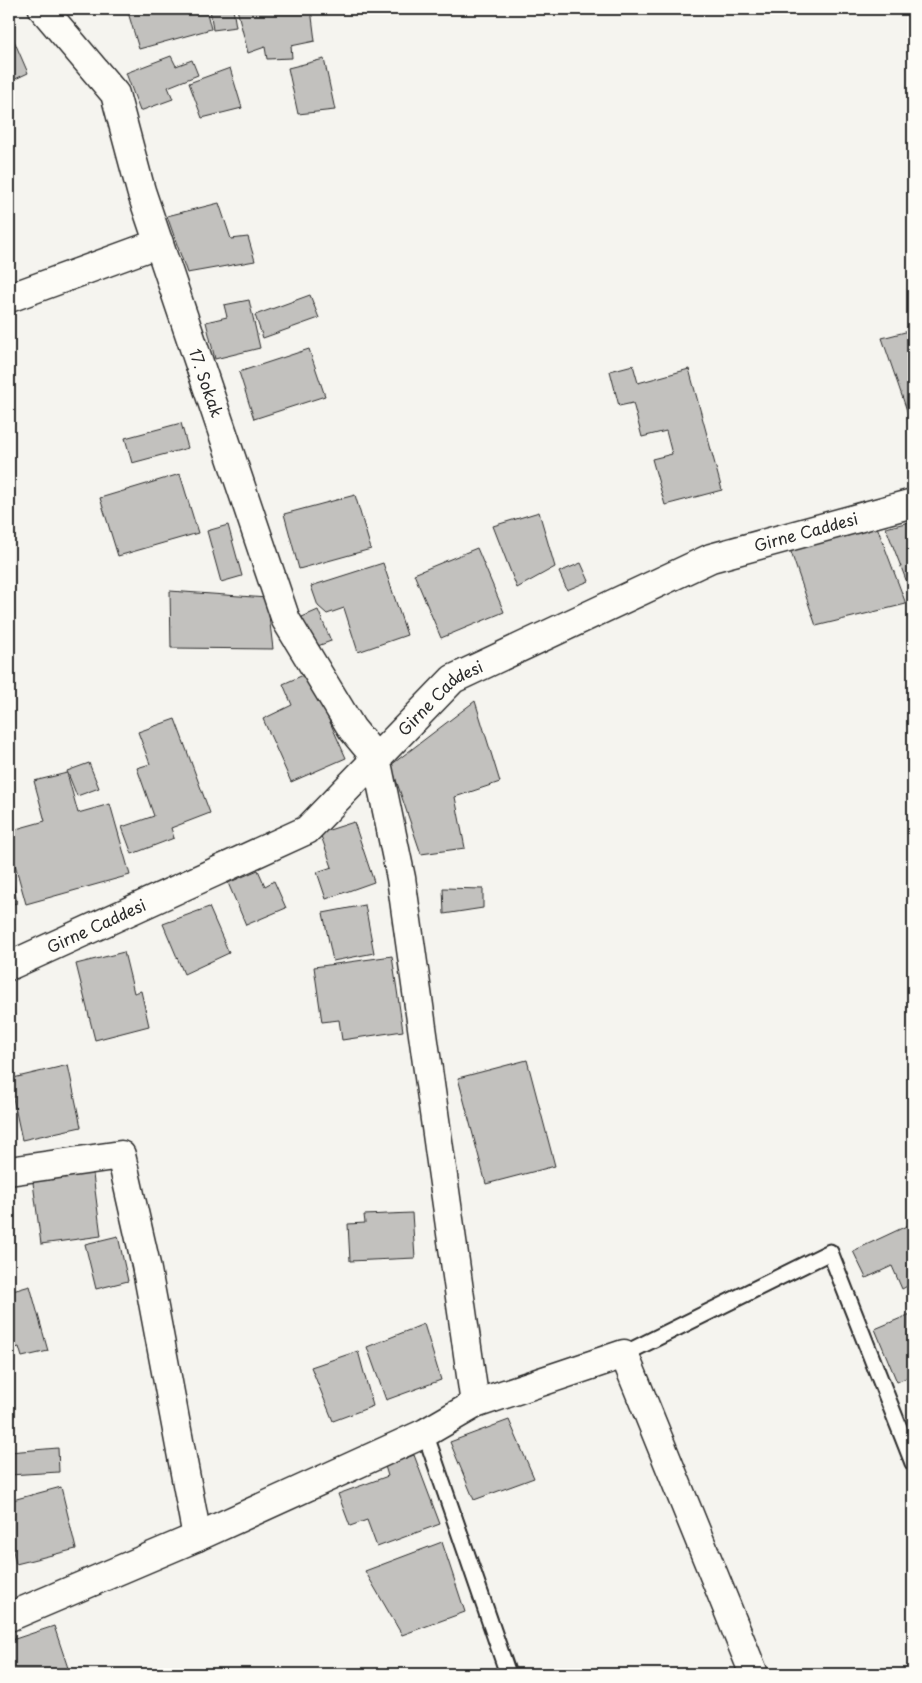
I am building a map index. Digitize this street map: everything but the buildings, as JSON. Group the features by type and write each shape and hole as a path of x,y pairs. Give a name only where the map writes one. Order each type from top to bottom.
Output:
{"street":[{"name":"17. Sokak","path":"43,9 115,94 141,192 286,620 352,729 376,758"},
{"path":"9,298 158,243"},
{"name":"Girne Caddesi","path":"9,966 307,830 453,679 711,558 913,503"},
{"path":"376,758 401,878 475,1404"},
{"path":"9,1171 121,1155 146,1265 197,1537"},
{"path":"9,1617 197,1537 426,1433 475,1404 624,1354 754,1674"}],"lane":[{"path":"624,1354 830,1252 913,1463"},
{"path":"426,1433 508,1674"}]}
